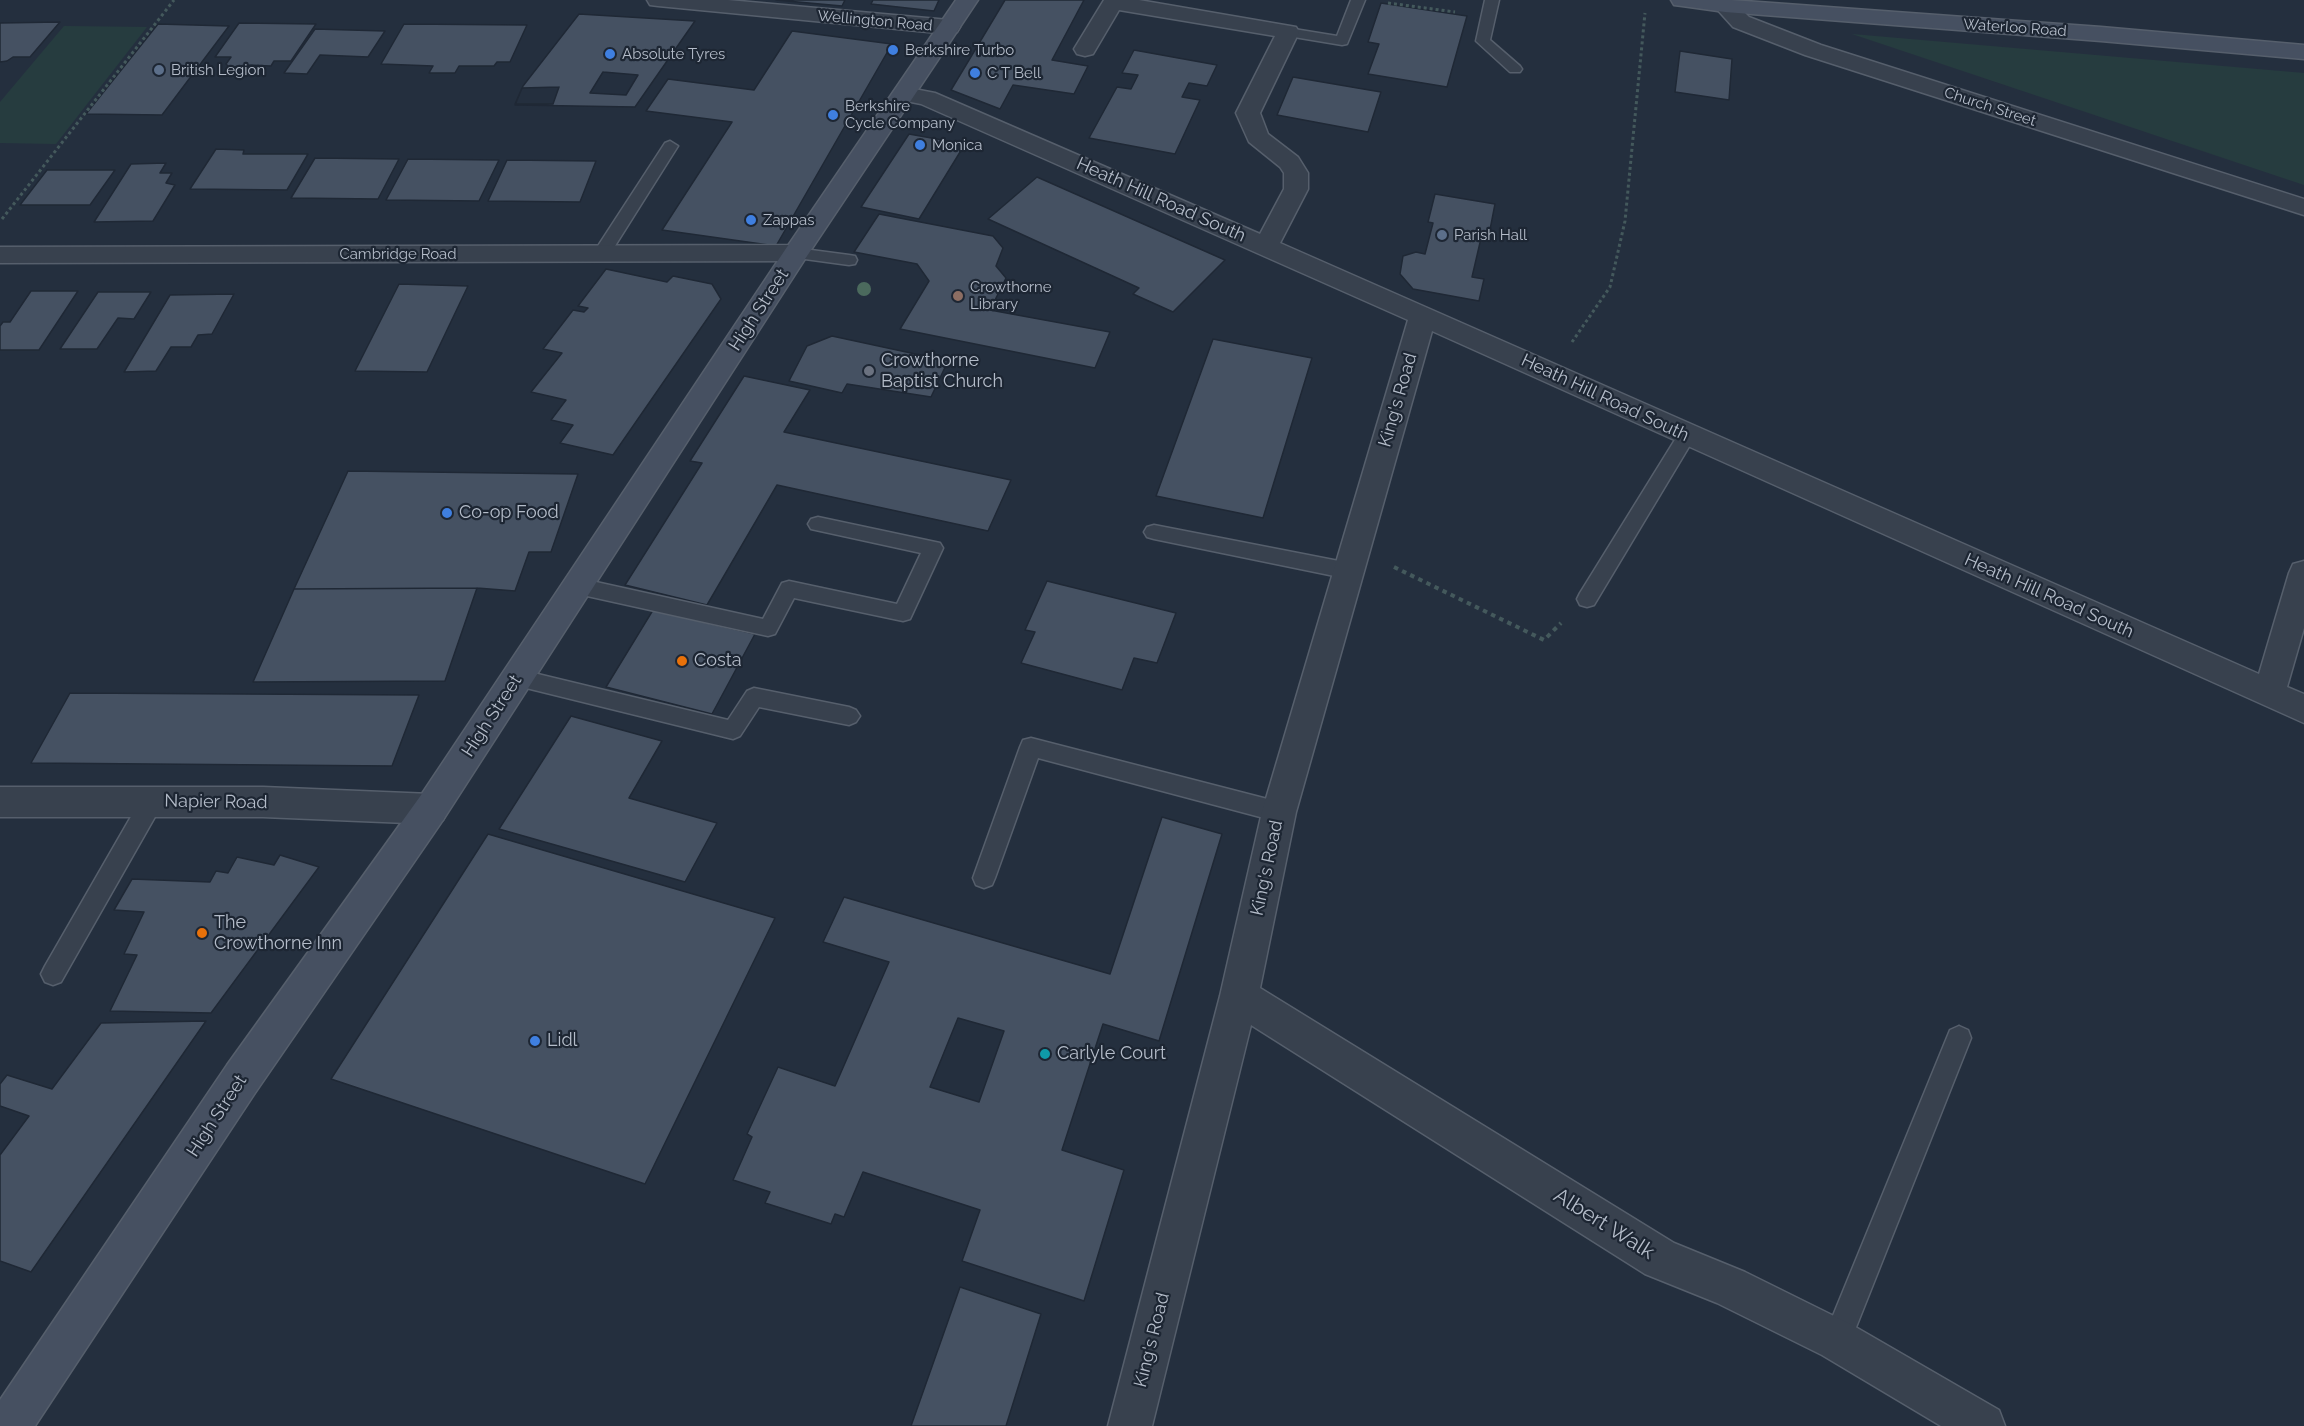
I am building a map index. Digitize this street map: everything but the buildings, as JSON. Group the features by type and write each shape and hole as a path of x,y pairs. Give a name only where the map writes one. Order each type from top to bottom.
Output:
{"street":[{"name":"Wellington Road","path":"658,0 949,27"},
{"name":"High Street","path":"9,1426 241,1079 431,809 796,253 967,0"},
{"path":"1682,0 1725,6"},
{"path":"1085,49 1113,3 1288,32 1248,113 1257,137 1289,162 1296,173 1296,189 1266,246"},
{"name":"Waterloo Road","path":"1725,6 2101,34 2304,52"},
{"name":"Church Street","path":"1725,6 1741,22 1813,50 2304,207"},
{"name":"Heath Hill Road South","path":"904,94 927,98 1266,246 2304,709"},
{"name":"Cambridge Road","path":"0,255 796,253"},
{"name":"King's Road","path":"1130,1426 1239,996 1280,812 1423,315"},
{"path":"2269,694 2304,573"},
{"name":"Napier Road","path":"0,802 263,802 431,809"},
{"name":"Albert Walk","path":"1239,996 1660,1259 1730,1287 1837,1340 1983,1426"}],"lane":[{"path":"1288,32 1342,41 1358,0"},
{"path":"1492,0 1483,41 1515,69"},
{"path":"603,253 670,146"},
{"path":"796,253 849,260"},
{"path":"1587,599 1687,435"},
{"path":"578,586 768,628 789,589 903,613 933,548 818,524"},
{"path":"1154,532 1352,560"},
{"path":"517,678 733,730 754,697 849,716"},
{"path":"984,878 1031,747 1280,812"},
{"path":"52,974 152,801"},
{"path":"1837,1340 1959,1038"}],"path":[{"path":"0,222 174,0"},
{"path":"1378,2 1489,17"},
{"path":"1552,373 1610,286 1625,220 1646,12"},
{"path":"1352,560 1544,640 1587,599"}],"green space":[{"path":"64,26 147,27 56,144 0,143 0,102"},
{"path":"1852,34 2304,73 2304,185"}],"place":[{"name":"Berkshire Turbo","path":"893,50"},
{"name":"Absolute Tyres","path":"610,54"},
{"name":"British Legion","path":"159,70"},
{"name":"C T Bell","path":"975,73"},
{"name":"Berkshire Cycle Company","path":"833,115"},
{"name":"Monica","path":"920,145"},
{"name":"Zappas","path":"751,220"},
{"name":"Parish Hall","path":"1442,235"},
{"name":"Crowthorne Library","path":"958,296"},
{"name":"Crowthorne Baptist Church","path":"869,371"},
{"name":"Co-op Food","path":"447,513"},
{"name":"Costa","path":"682,661"},
{"name":"The Crowthorne Inn","path":"202,933"},
{"name":"Lidl","path":"535,1041"},
{"name":"Carlyle Court","path":"1045,1054"}]}
